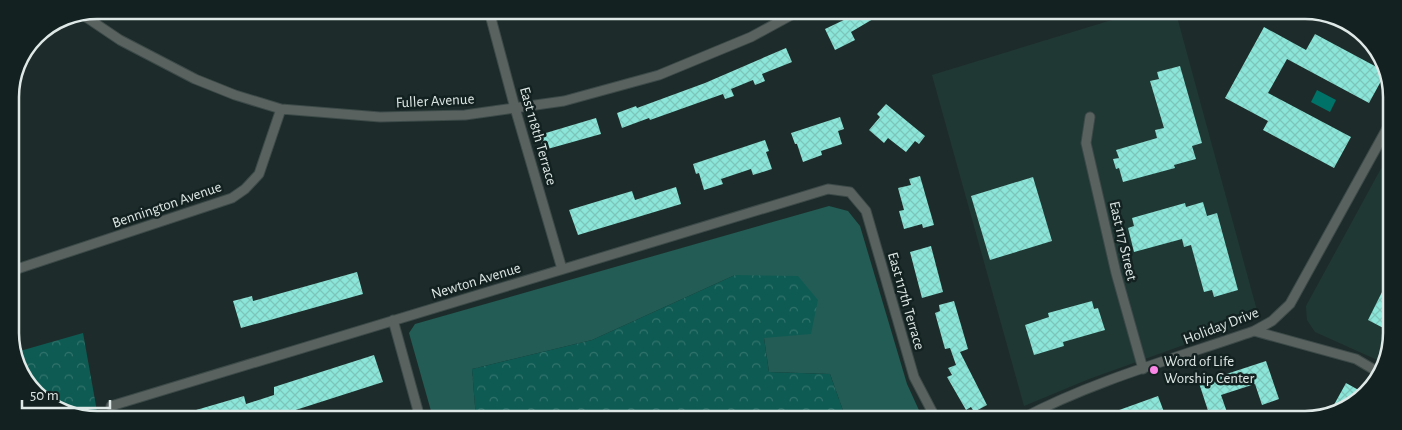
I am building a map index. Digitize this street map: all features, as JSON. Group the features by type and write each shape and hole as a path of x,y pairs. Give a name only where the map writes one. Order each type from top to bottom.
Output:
{"street":[{"name":"Fuller Avenue","path":"90,19 120,40 196,79 235,95 281,109 380,117 465,115 564,101 660,75 751,37 784,19"},
{"name":"East 118th Terrace","path":"491,19 562,269"},
{"name":"Bennington Avenue","path":"19,268 232,198 245,190 259,174 281,109"},
{"name":"East 117 Street","path":"1090,117 1086,143 1116,273 1143,369"},
{"name":"Holiday Drive","path":"1036,411 1090,387 1254,331 1272,321 1290,304 1383,136"},
{"name":"Newton Avenue","path":"112,406 828,189 850,192"},
{"name":"East 117th Terrace","path":"850,192 866,212 914,377 932,411"},
{"path":"393,320 418,411"},
{"path":"1254,331 1356,359 1374,369"}],"shaded area":[{"path":"1115,19 1178,19 1259,318 1089,379 1024,406 932,75"},
{"path":"1317,90 1336,100 1330,112 1311,102"},
{"path":"1383,165 1383,343 1378,360 1315,332 1307,320 1306,306"},
{"path":"829,206 848,211 860,226 907,384 919,411 843,411 830,374 769,372 764,338 735,275 592,340 472,369 475,411 431,411 409,333 415,324"}],"green space":[{"path":"735,275 798,276 818,300 811,334 764,338 769,372 830,374 843,411 475,411 472,369 592,340"},
{"path":"83,333 97,411 77,409 45,392 32,376 21,351"}],"building":[{"path":"846,19 873,19 851,32 855,40 835,50 825,29"},
{"path":"1264,27 1306,50 1315,34 1377,67 1381,80 1369,103 1287,59 1268,93 1351,137 1334,168 1263,130 1268,121 1225,98"},
{"path":"786,48 792,62 762,74 765,81 755,85 753,80 731,89 734,96 725,99 723,94 622,128 617,113 636,106 637,108 705,83"},
{"path":"1180,66 1202,143 1192,146 1196,159 1174,165 1175,168 1123,182 1119,168 1116,169 1113,159 1119,158 1116,150 1157,138 1155,130 1164,128 1150,81 1159,79 1157,72"},
{"path":"886,104 925,136 919,144 915,141 906,152 888,138 884,143 869,130 880,117 877,114"},
{"path":"840,117 844,129 838,131 842,144 821,151 822,155 803,162 791,133"},
{"path":"596,118 601,134 544,150 539,135"},
{"path":"765,140 769,151 766,152 772,169 753,175 751,169 721,179 723,184 704,190 699,173 696,174 693,164"},
{"path":"920,176 934,225 923,228 922,224 904,229 899,211 904,210 898,188 911,185 909,179"},
{"path":"1033,177 1052,241 990,260 971,196"},
{"path":"676,187 681,204 578,235 569,210 632,191 635,200"},
{"path":"1203,202 1207,216 1217,213 1238,290 1214,297 1212,290 1204,292 1191,245 1184,247 1182,239 1134,252 1128,228 1134,226 1132,218 1185,203 1186,207"},
{"path":"931,246 943,292 922,298 910,252"},
{"path":"357,272 363,294 241,328 233,301 252,296 253,301"},
{"path":"1383,290 1383,328 1368,320"},
{"path":"954,301 968,349 960,352 987,405 976,411 973,411 971,407 966,410 947,377 952,375 948,368 956,365 950,348 945,349 935,313 940,311 939,305"},
{"path":"1092,301 1094,309 1098,308 1105,330 1063,342 1064,346 1034,355 1025,325 1049,317 1048,313"},
{"path":"374,355 383,382 292,411 193,411 244,396 246,404 274,395 274,387"},
{"path":"1266,361 1279,399 1262,405 1255,384 1221,395 1227,411 1208,411 1199,383"},
{"path":"1346,383 1359,390 1344,401 1334,406"},
{"path":"1158,396 1164,411 1116,411"}],"place":[{"name":"Word of Life Worship Center","path":"1154,370"}]}
